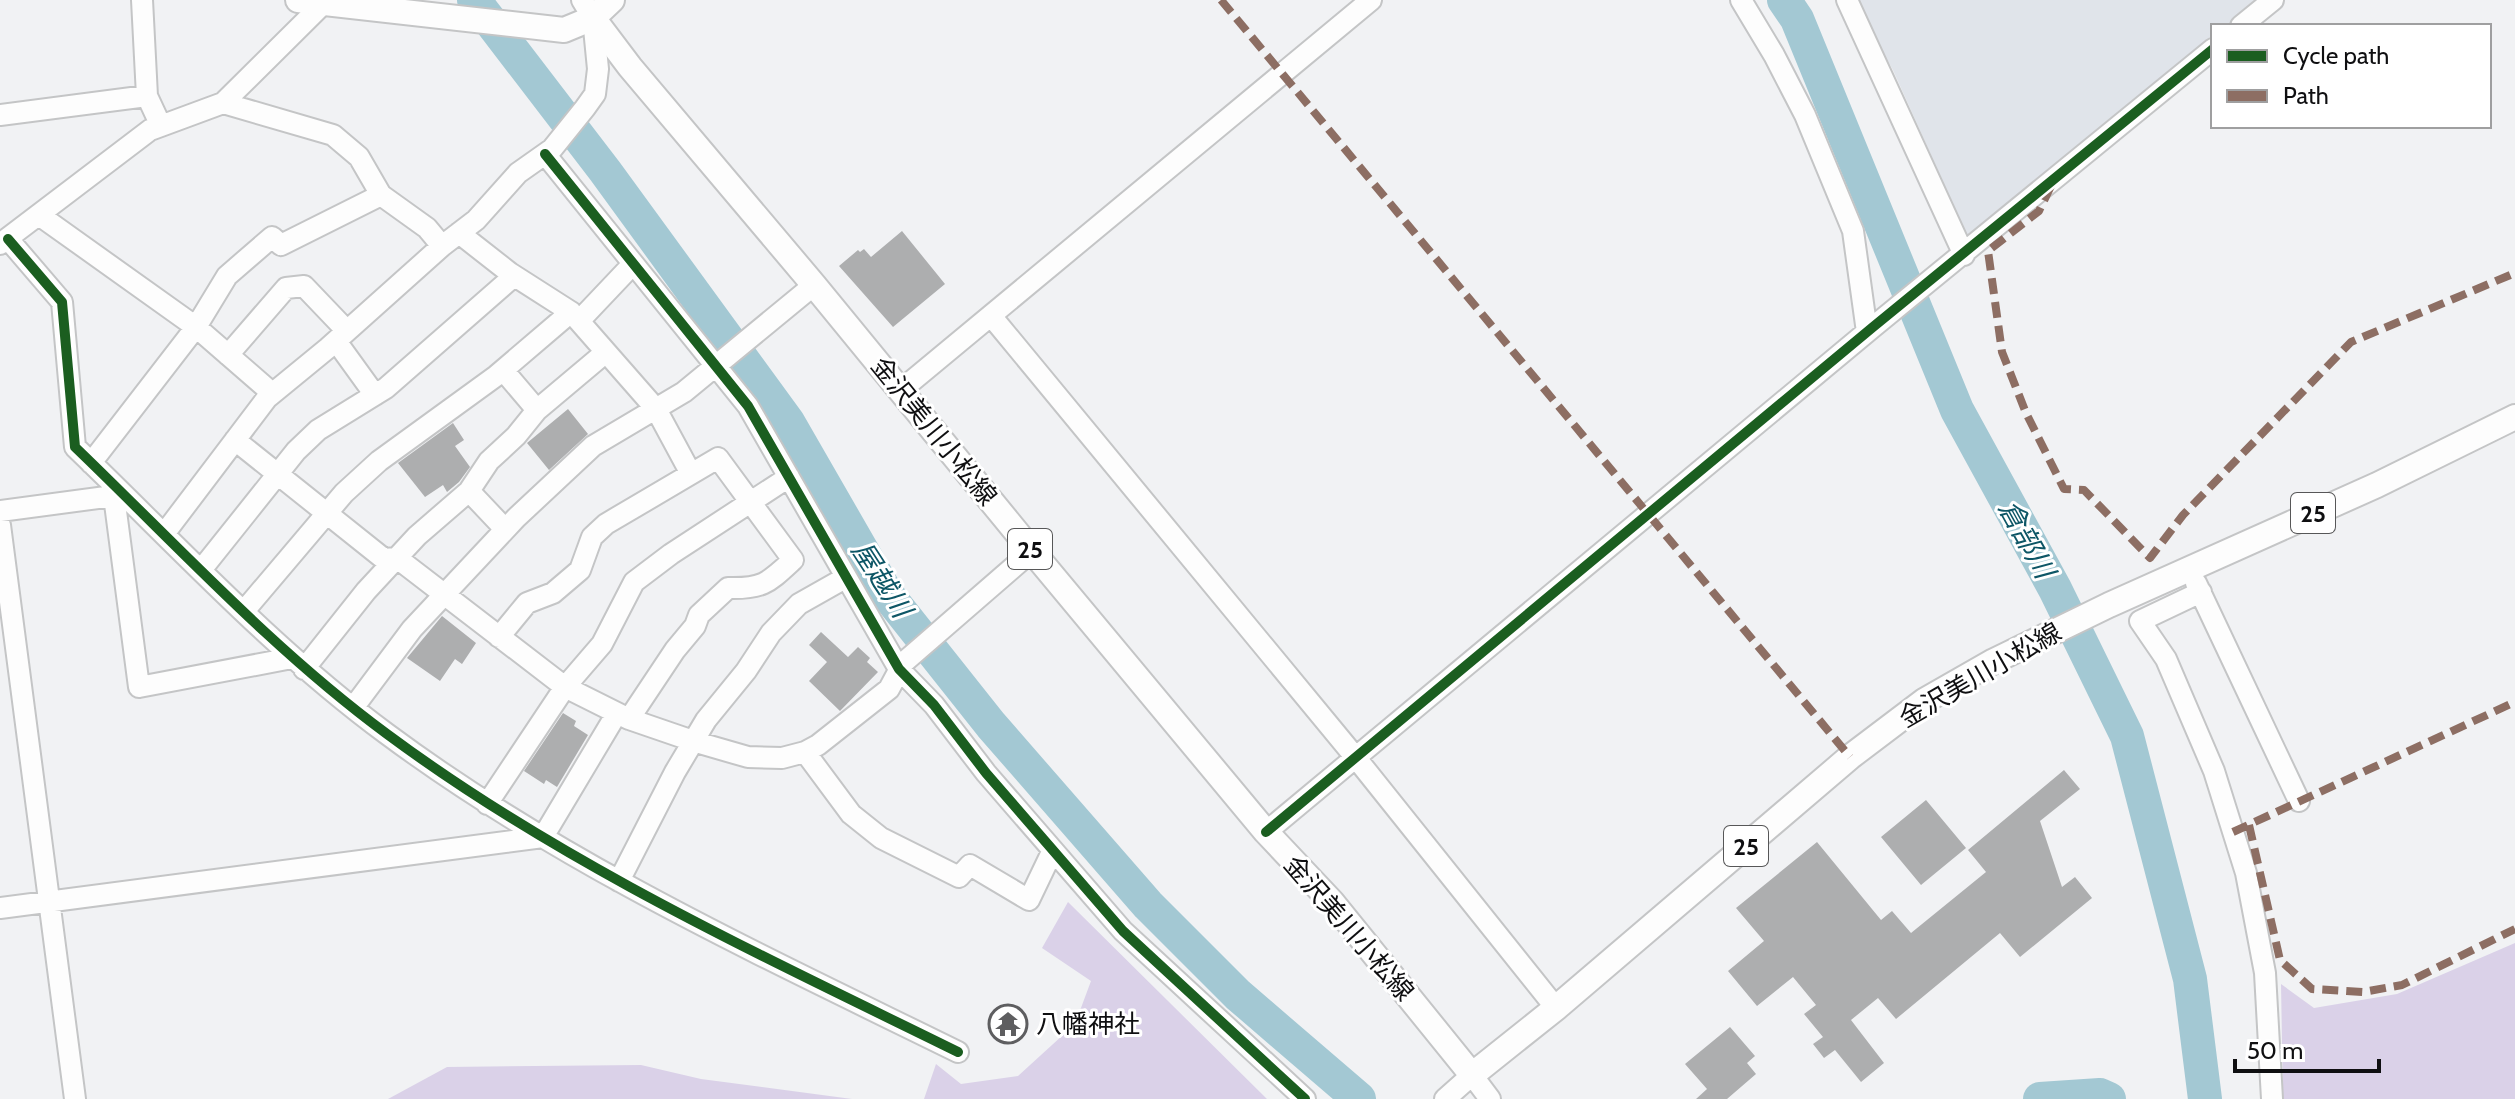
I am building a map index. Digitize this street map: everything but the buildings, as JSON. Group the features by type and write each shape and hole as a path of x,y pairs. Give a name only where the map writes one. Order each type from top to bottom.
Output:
{"main road":[{"path":"298,0 564,30 588,9 612,0"},
{"name":"金沢美川小松線","path":"588,9 630,67 1266,832 1332,902 1472,1075 1556,1008 1863,748 1924,701 2034,640 2377,485 2515,417"}],"street":[{"path":"142,0 147,96 161,126"},
{"path":"901,390 1371,0"},
{"path":"1741,0 1805,115 1853,231 1870,329"},
{"path":"1847,0 1964,255"},
{"path":"2243,24 2273,0"},
{"path":"324,3 223,103 150,130 4,241 62,302 75,447 118,495 164,534 298,664 353,708 487,804 619,881 734,942 958,1052"},
{"path":"164,534 272,393 476,220 518,173 548,151 585,108 595,94 598,69 588,9"},
{"path":"1266,832 1870,329 2211,51"},
{"path":"0,115 147,96"},
{"path":"223,103 333,135 359,157 381,195 427,228 442,246"},
{"path":"548,151 633,264 718,364 748,406 845,578 901,666 986,773 1123,931 1305,1099"},
{"path":"91,463 196,327 227,276 272,237 281,245 381,195"},
{"path":"39,215 196,327 272,393"},
{"path":"459,233 514,276 575,317 656,409 690,472"},
{"path":"244,611 327,514 379,461 575,317 633,264"},
{"path":"201,570 296,451 318,430 375,395 442,341 514,276"},
{"path":"353,708 412,629 443,595 505,529 593,446 684,392 814,285"},
{"path":"228,355 286,288 304,286 341,336 375,395"},
{"path":"992,317 1356,758 1556,1008"},
{"path":"118,495 139,687 298,664 417,536 469,491 489,461 516,436 537,410 606,352"},
{"path":"503,370 537,410"},
{"path":"235,440 384,559 397,558 565,687 623,716 748,757 782,758 818,745 889,689 901,666 1032,551"},
{"path":"0,908 543,837 623,716 695,626 699,615 728,588 754,589 793,560 718,458 606,524 592,537 580,570 553,593 527,603 499,637"},
{"path":"487,804 565,687 602,644 634,582 671,554 789,477"},
{"path":"469,491 505,529"},
{"path":"0,511 118,495"},
{"path":"0,525 75,1099"},
{"path":"2189,568 2299,801"},
{"path":"619,881 693,741 771,633 799,604 845,578"},
{"path":"2201,592 2140,621 2166,659 2214,771 2246,873 2265,973 2272,1099"},
{"path":"805,752 851,814 881,838 959,877 970,865 1029,900 1052,852"},
{"path":"1445,1099 1472,1075 1490,1099"}],"shaded area":[{"path":"1854,0 2263,0 2233,24 2211,24 2211,43 1969,240 1893,70"},
{"path":"1068,902 1267,1099 924,1099 936,1064 961,1084 1018,1076 1075,1024 1091,981 1042,948"},
{"path":"2515,943 2515,1099 2283,1099 2281,984 2314,1008 2397,994"},
{"path":"641,1065 701,1079 852,1099 388,1099 447,1067"}],"waterway":[{"name":"屋越川","path":"474,0 605,171 788,422 887,594 991,725 1148,905 1238,995 1359,1099"},
{"name":"倉部川","path":"1784,0 1797,19 1957,410 2055,589 2127,736 2190,979 2205,1099"},
{"name":"屋越川","path":"2040,1099 2100,1095 2109,1099"}],"marked path":[{"path":"1221,0 1850,757"},
{"path":"2051,186 2039,211 1988,251 2002,352 2026,413 2064,489 2084,490 2150,558 2183,515 2351,342 2515,273"},
{"path":"2233,832 2515,702"},
{"path":"2249,825 2280,960 2312,989 2363,992 2402,985 2515,929"}],"cycle path":[{"path":"1266,832 2211,51"},
{"path":"545,154 748,406 899,669 934,705 986,773 1123,931 1305,1099"},
{"path":"8,239 62,302 75,447 304,668 387,734 523,825 665,906 958,1052"}],"place":[{"name":"八幡神社","path":"1008,1024"}]}
